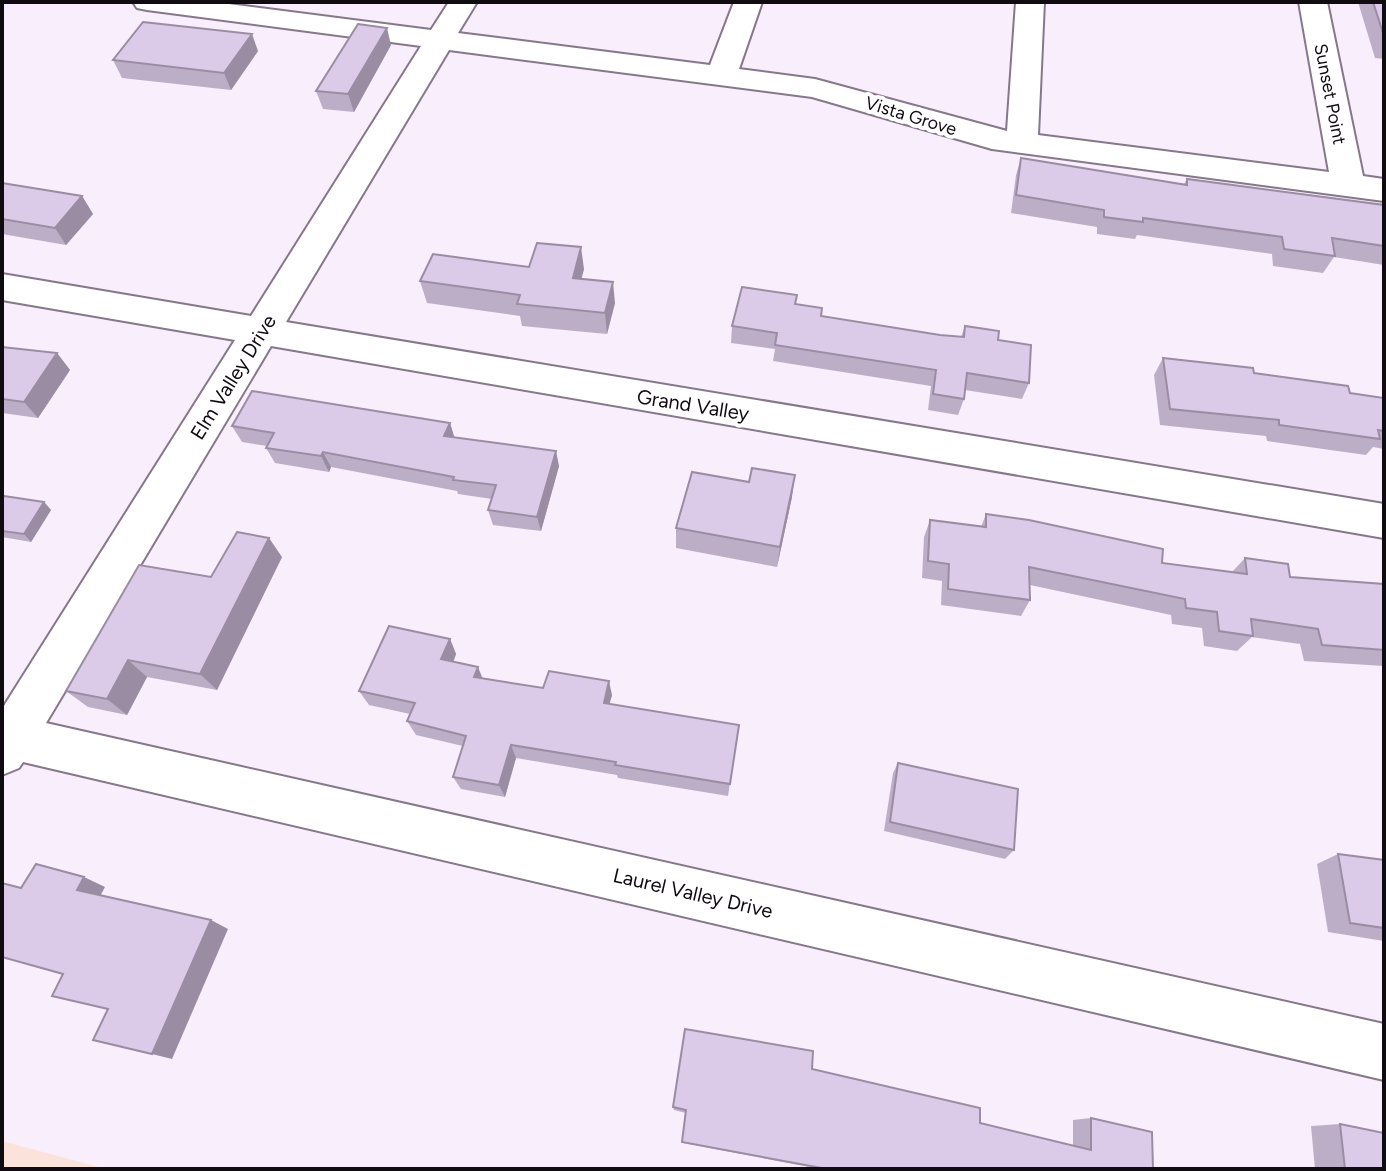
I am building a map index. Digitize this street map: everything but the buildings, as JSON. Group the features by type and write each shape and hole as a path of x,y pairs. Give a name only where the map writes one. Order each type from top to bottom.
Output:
{"street":[{"name":"Vista Grove","path":"147,2 815,88 944,127 1022,143 1384,190"},
{"name":"Elm Valley Drive","path":"5,741 463,2"},
{"path":"721,76 748,2"},
{"path":"1022,143 1030,2"},
{"name":"Sunset Point","path":"1313,2 1348,185"},
{"name":"Grand Valley","path":"2,287 1384,521"},
{"name":"Laurel Valley Drive","path":"5,741 1384,1052"}],"shaded area":[{"path":"2,1141 106,1169 2,1169"}]}
